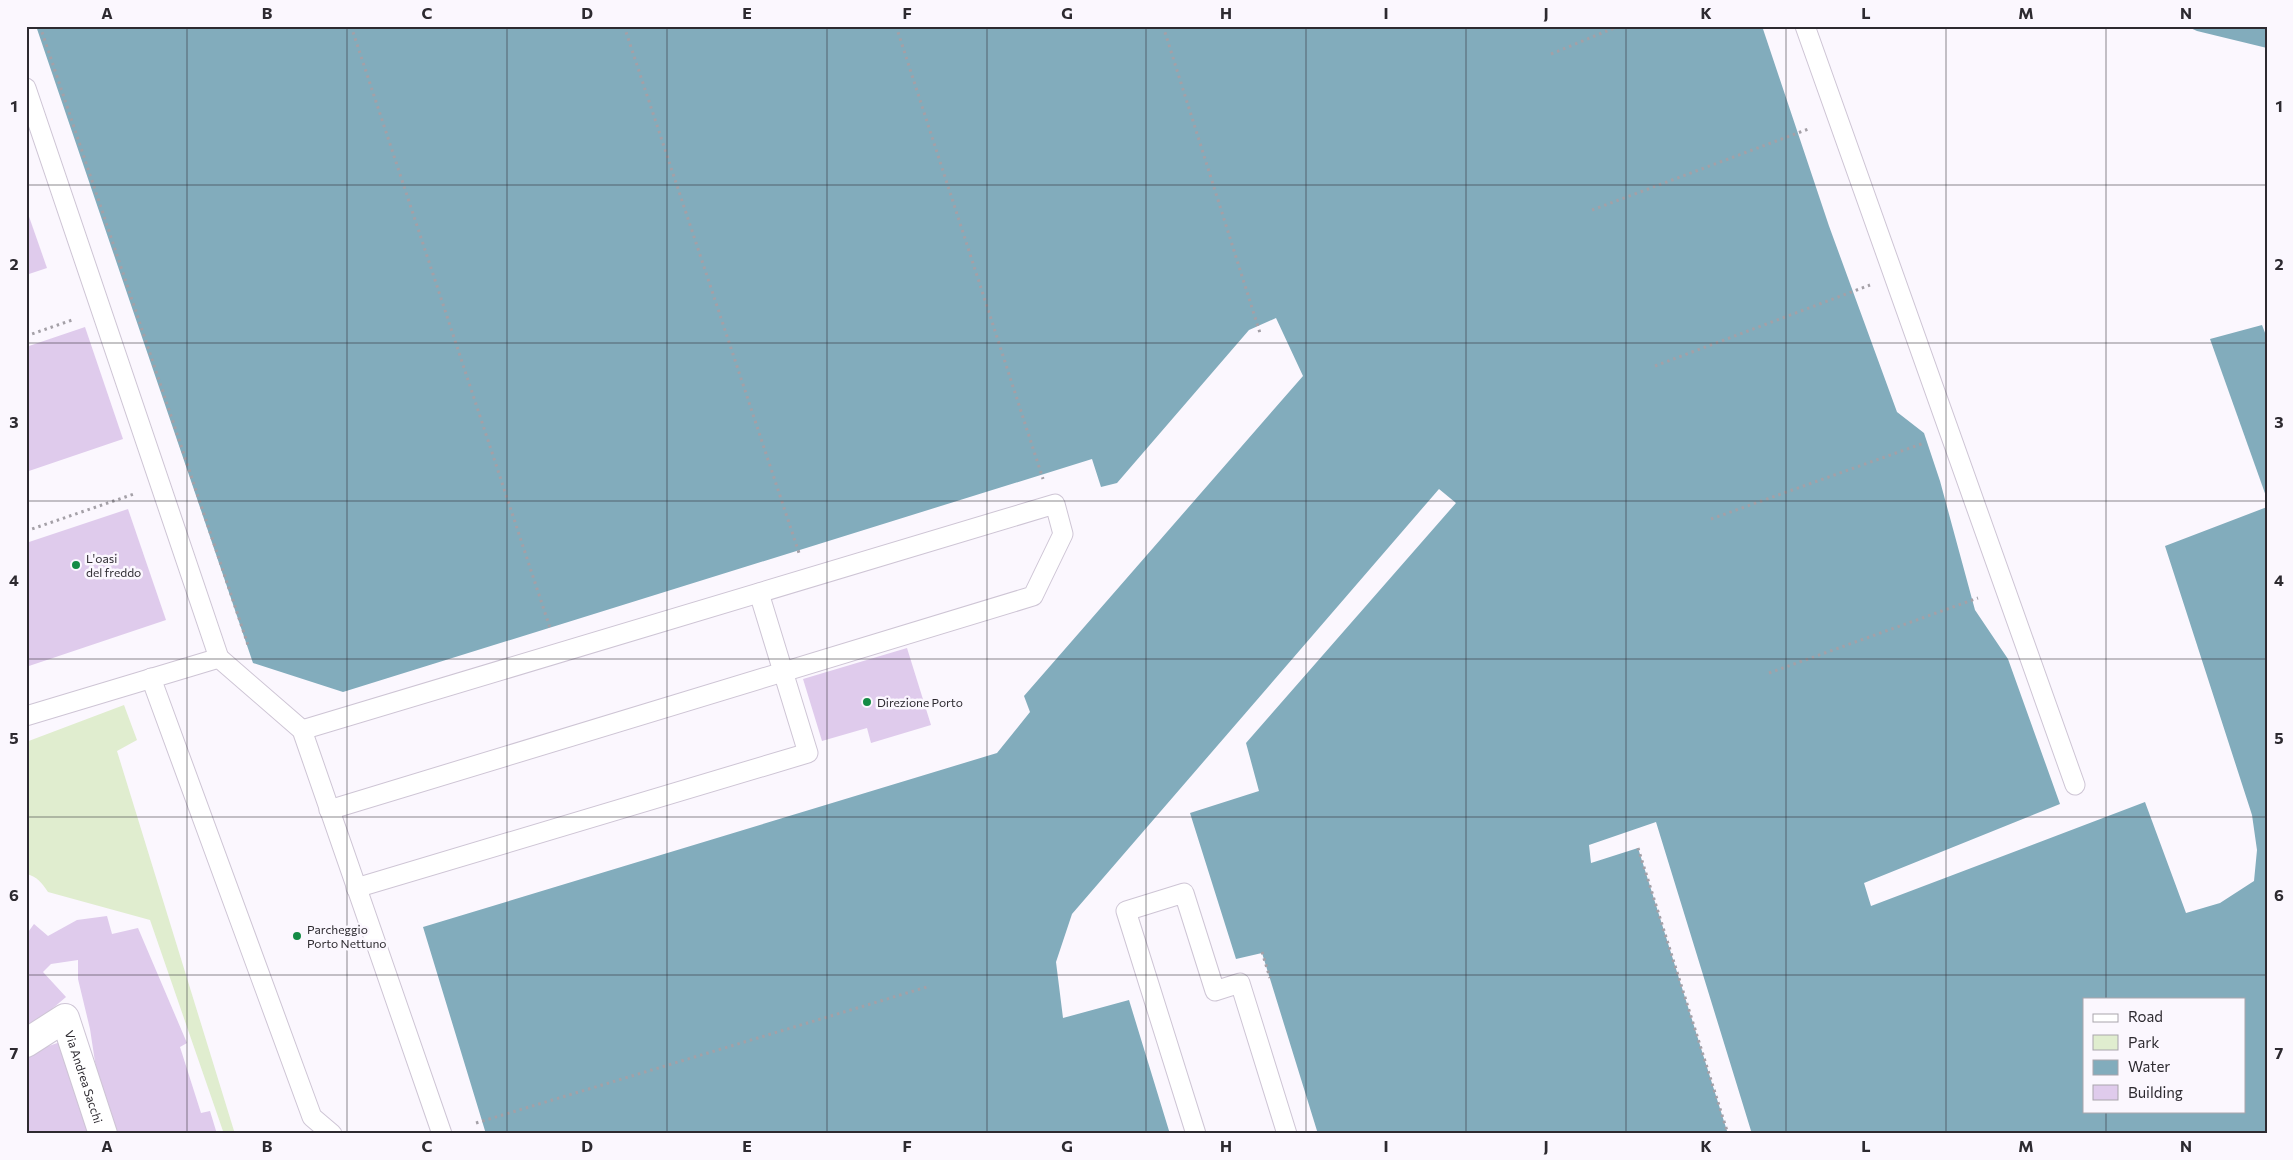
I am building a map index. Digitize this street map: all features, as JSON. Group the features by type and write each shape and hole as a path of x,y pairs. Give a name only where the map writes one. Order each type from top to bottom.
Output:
{"street":[{"name":"Via Andrea Sacchi","path":"26,1043 65,1018 104,1134"}],"lane":[{"path":"1805,26 2075,785"},
{"path":"26,88 219,658 302,730 442,1134"},
{"path":"302,730 1055,504 1064,534 1033,596 329,810"},
{"path":"356,888 808,753 759,593"},
{"path":"26,716 219,658"},
{"path":"151,678 312,1117 332,1134"},
{"path":"1196,1134 1126,912 1184,893 1215,991 1240,983 1287,1134"}],"path":[{"path":"40,26 250,653"},
{"path":"352,26 552,633"},
{"path":"624,26 800,558"},
{"path":"896,26 1045,485"},
{"path":"1163,26 1260,333"},
{"path":"1551,54 1619,26"},
{"path":"1592,210 1838,119"},
{"path":"1655,366 1893,276"},
{"path":"26,336 101,310"},
{"path":"1711,520 1950,434"},
{"path":"26,531 160,485"},
{"path":"1769,673 2005,588"},
{"path":"1638,848 1728,1134"},
{"path":"476,1123 930,986"}],"green space":[{"path":"124,705 137,740 117,751 235,1134 224,1134 150,920 48,892 39,880 26,874 26,742"}],"water":[{"path":"36,26 1762,26 1829,226 1897,412 1924,433 1940,481 1975,610 2008,659 2060,804 1864,883 1871,906 2145,802 2186,913 2220,903 2254,881 2257,850 2252,815 2165,546 2267,507 2267,1134 1752,1134 1656,822 1589,845 1591,863 1638,848 1728,1134 1318,1134 1262,953 1236,959 1190,813 1259,791 1246,743 1456,503 1439,489 1072,914 1056,962 1063,1018 1129,1000 1170,1134 486,1134 423,927 997,753 1030,712 1024,696 1303,376 1276,318 1249,330 1117,483 1101,487 1092,459 343,692 253,663"},
{"path":"2186,26 2267,26 2267,48 2197,31"},
{"path":"2262,325 2267,338 2267,499 2210,339"}],"building":[{"path":"26,208 47,268 26,275"},
{"path":"85,327 123,439 26,472 26,347"},
{"path":"128,509 166,620 26,667 26,543"},
{"name":"Direzione Porto","path":"907,648 931,725 871,743 867,728 822,741 803,679"},
{"path":"107,916 112,934 138,928 187,1043 180,1047 201,1113 210,1111 217,1134 106,1134 90,1029 78,979 78,960 51,964 43,972 66,997 26,1031 26,935 34,924 48,936 77,920"},
{"path":"63,1041 96,1134 27,1134 26,1054"}],"place":[{"name":"L'oasi del freddo","path":"76,565"},
{"name":"Direzione Porto","path":"867,702"},
{"name":"Parcheggio Porto Nettuno","path":"297,936"}]}
